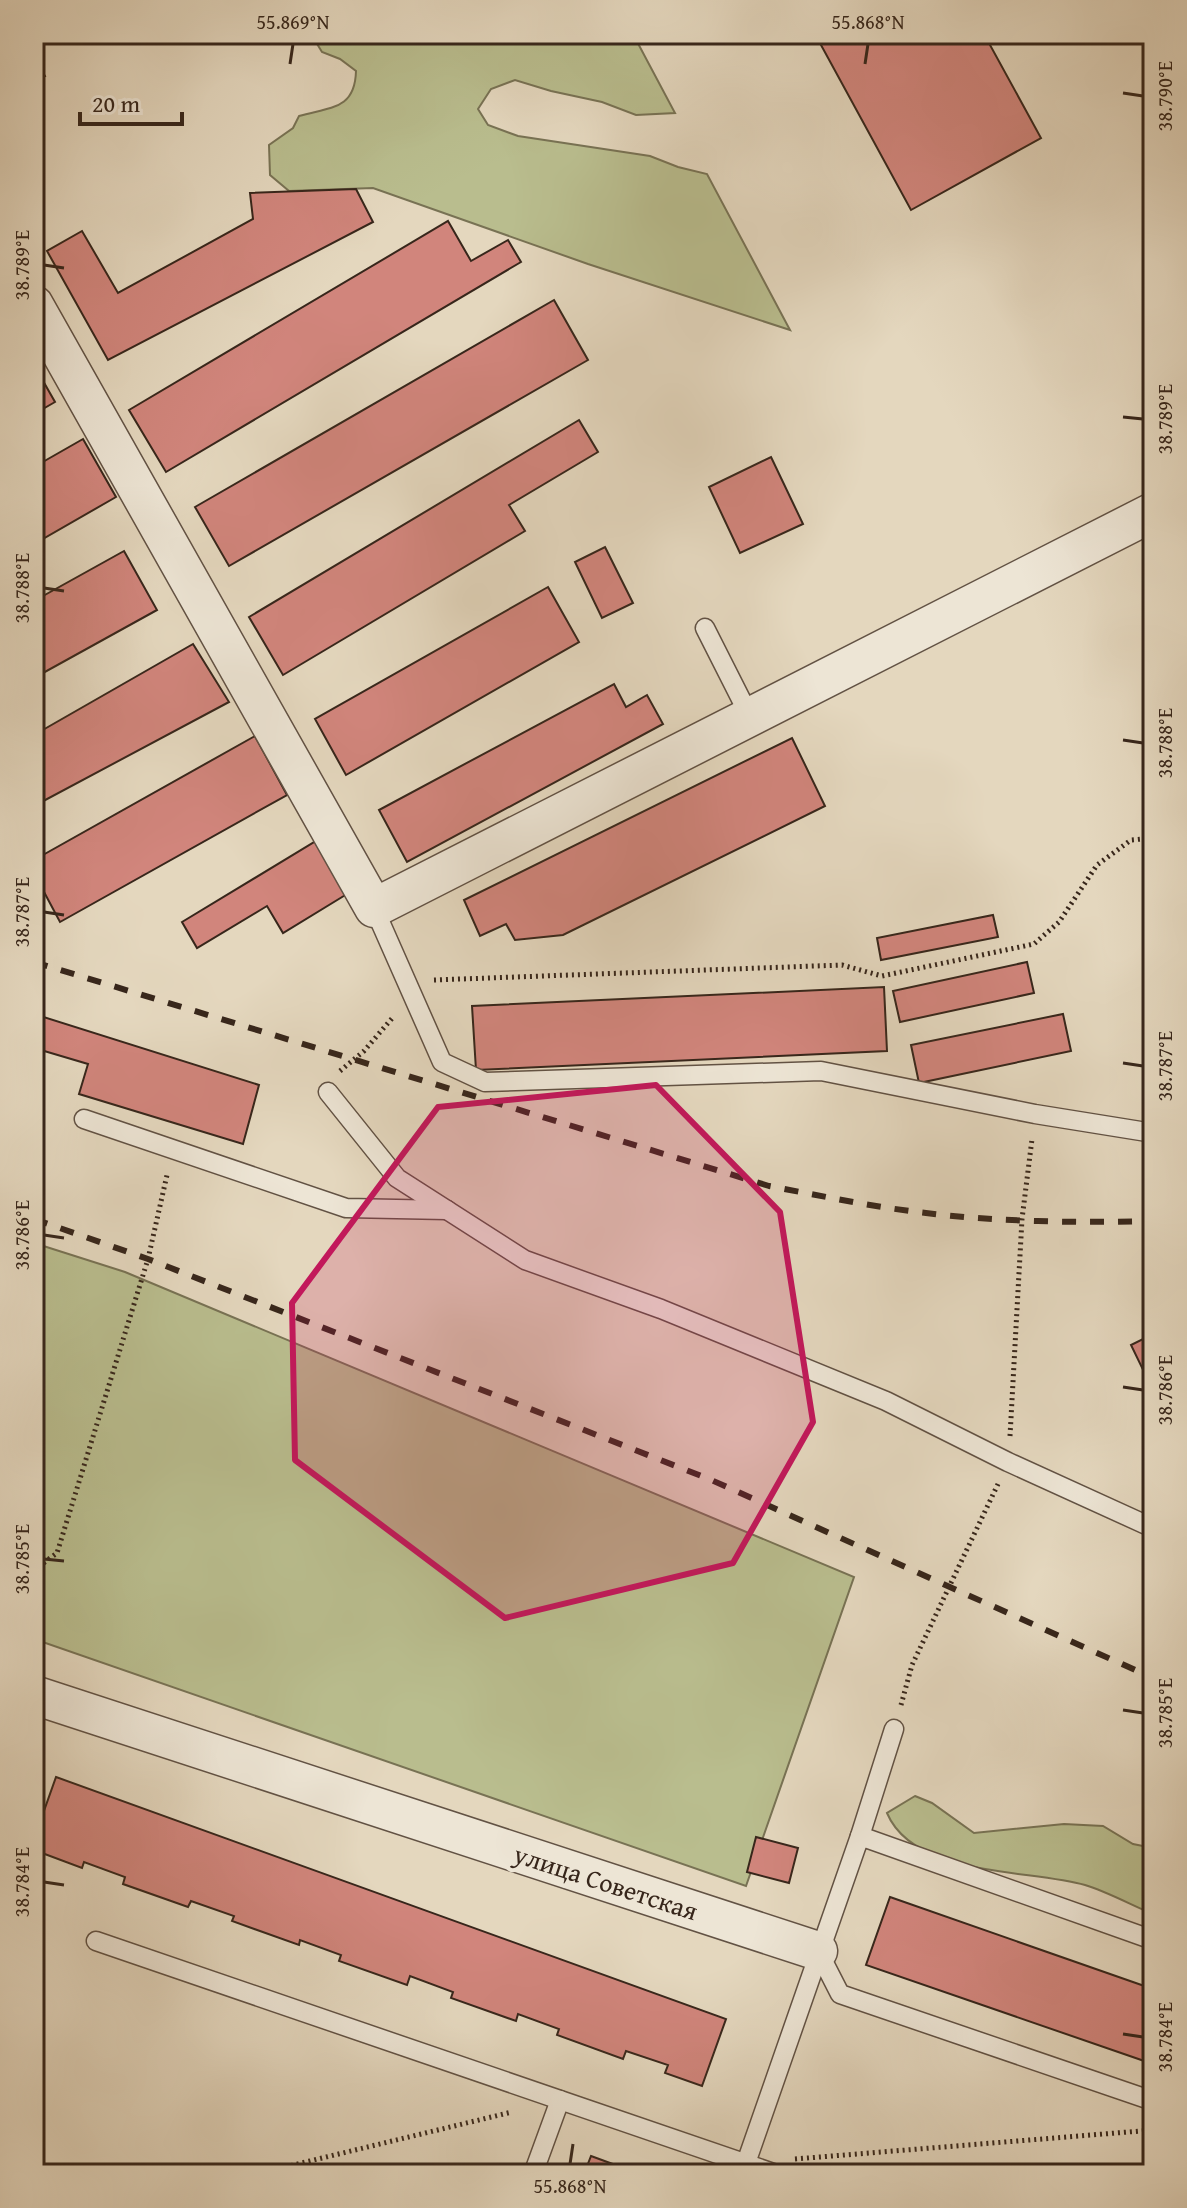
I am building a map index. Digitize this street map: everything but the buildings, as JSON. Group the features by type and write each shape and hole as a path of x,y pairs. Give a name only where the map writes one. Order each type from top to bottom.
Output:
{"street":[{"path":"34,305 374,908 1153,512"},
{"name":"улица Советская","path":"34,1695 818,1951"}],"lane":[{"path":"705,628 750,717"},
{"path":"374,908 442,1062 485,1082 821,1071 1035,1114 1153,1133"},
{"path":"328,1092 397,1178 525,1260 661,1309 886,1401 1008,1462 1153,1528"},
{"path":"84,1119 346,1208 447,1210"},
{"path":"746,2163 894,1729"},
{"path":"860,1836 1153,1940"},
{"path":"96,1941 776,2174"},
{"path":"818,1951 840,1994 1153,2101"},
{"path":"533,2174 560,2100"}],"path":[{"path":"328,1092 342,1069 364,1051 413,993 436,978 842,965 882,976 1034,944 1059,922 1097,865 1131,840 1153,838"},
{"path":"34,1570 57,1553 148,1259 173,1149"},
{"path":"256,2174 560,2100"},
{"path":"746,2163 1153,2130"}],"highlighted area":[{"path":"656,1085 780,1212 813,1422 733,1563 505,1618 295,1460 292,1303 438,1107"}],"green space":[{"path":"311,34 633,34 675,113 636,115 602,102 515,80 491,89 478,109 488,125 518,136 650,156 707,174 790,330 588,264 373,188 289,191 270,175 269,145 293,128 299,116 339,105 346,100 355,84 356,71 340,59 322,52"},
{"path":"34,1243 125,1272 854,1577 746,1886 34,1639"},
{"path":"915,1796 932,1803 974,1833 1064,1824 1103,1826 1133,1844 1153,1848 1153,1914 1085,1885 975,1867 946,1860 921,1849 901,1834 887,1813"}],"railway":[{"path":"34,962 769,1186 887,1208 953,1216 1040,1221 1153,1221"},
{"path":"34,1219 148,1259 709,1479 1153,1678"}]}
